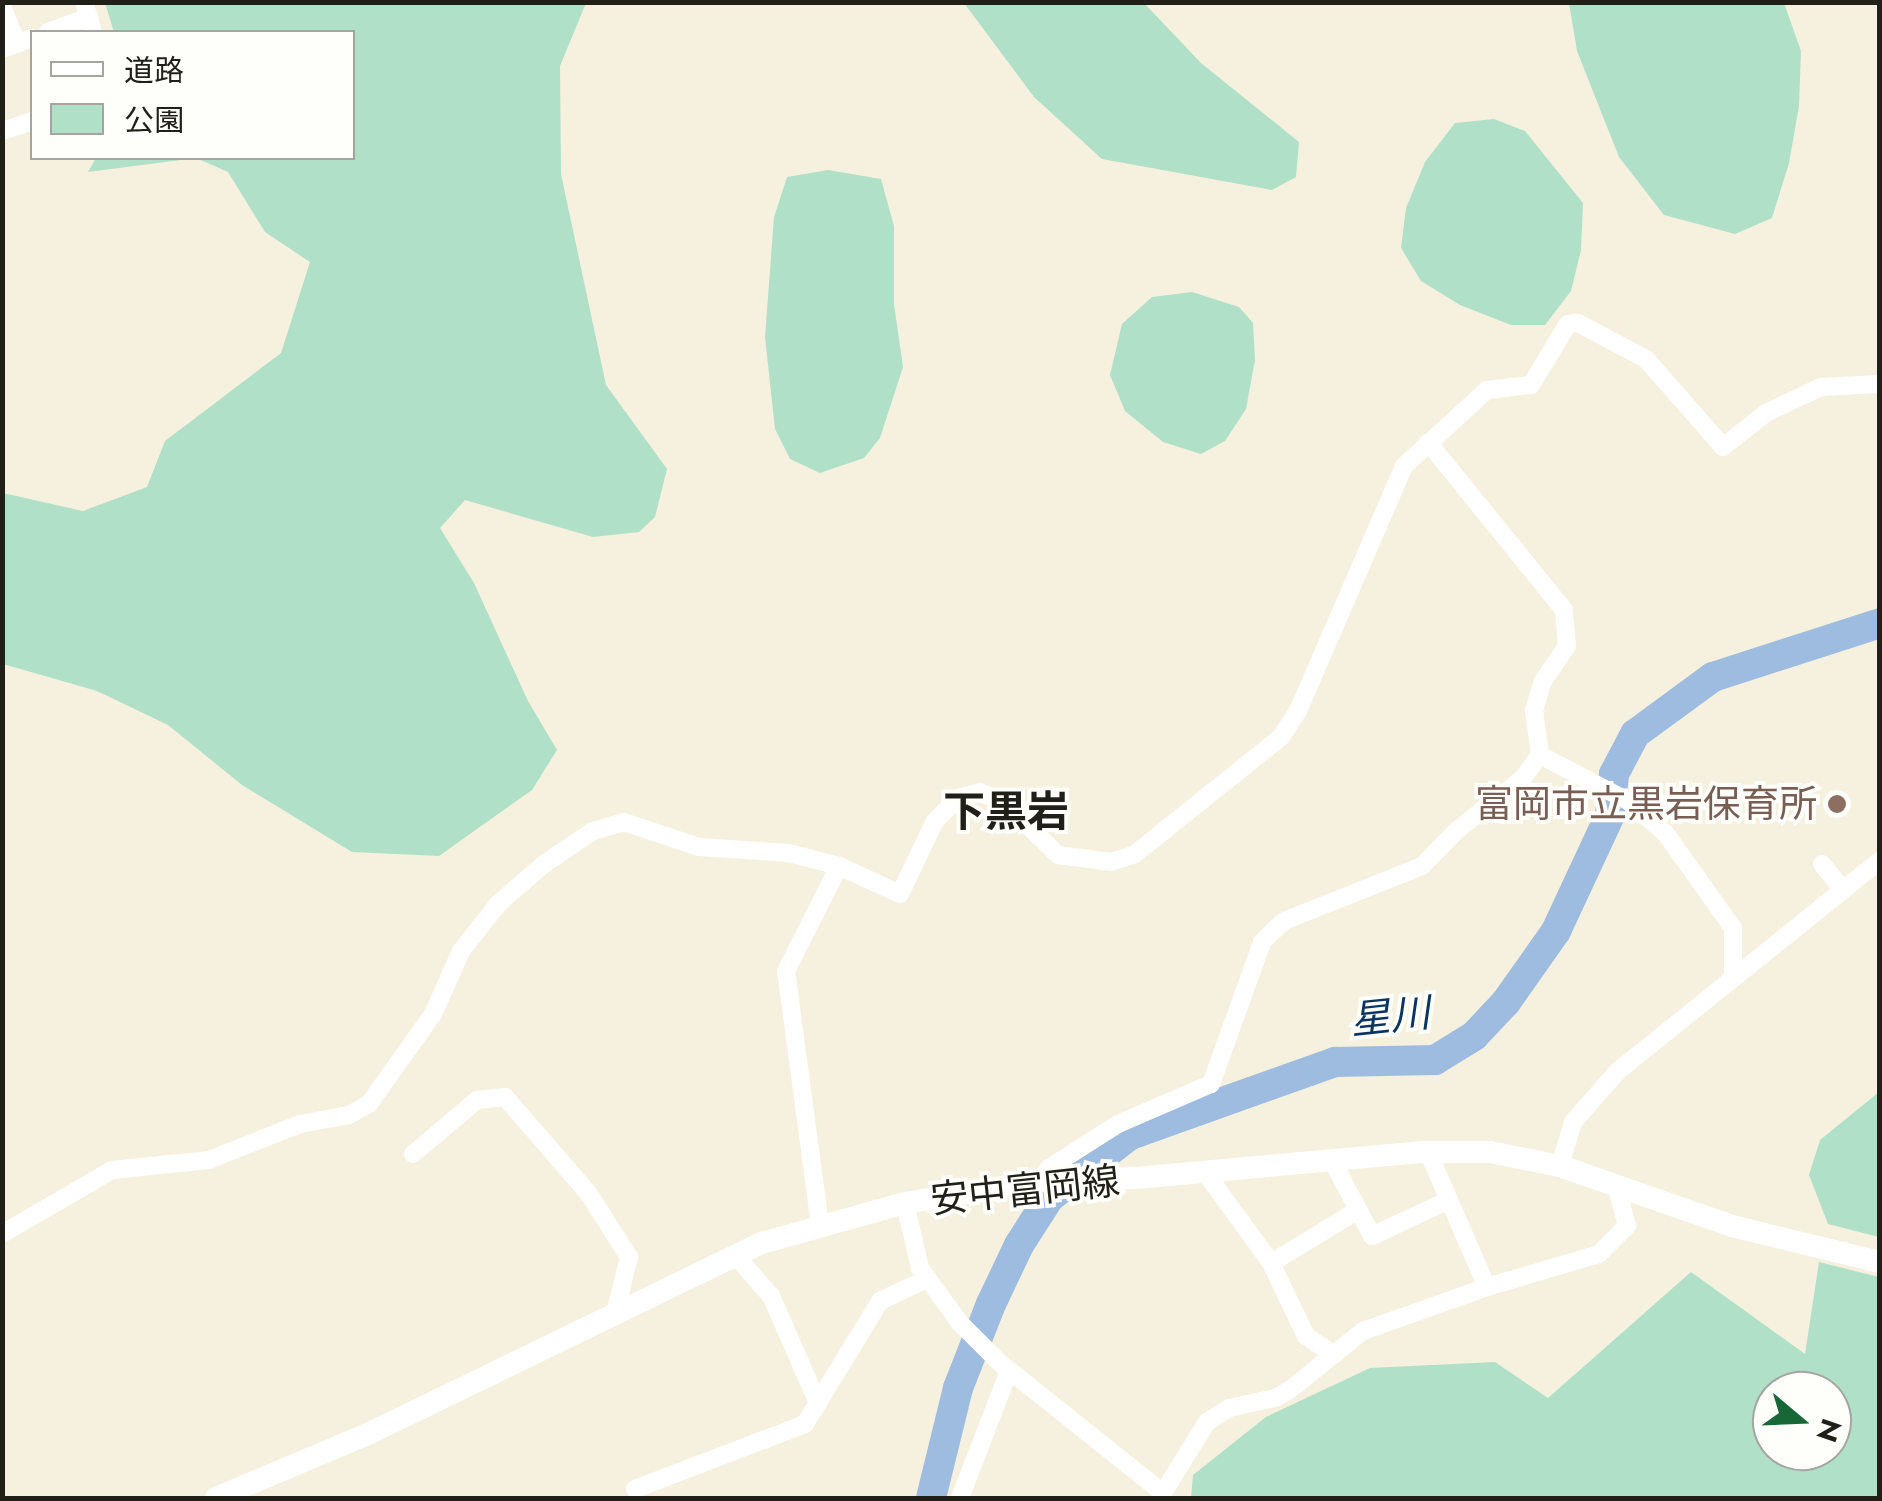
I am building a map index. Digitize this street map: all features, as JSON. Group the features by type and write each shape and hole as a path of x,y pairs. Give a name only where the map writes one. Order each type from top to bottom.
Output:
{"main road":[{"name":"安中富岡線","path":"216,1498 370,1433 735,1256 820,1225 905,1203 1044,1180 1136,1178 1428,1152 1490,1152 1560,1166 1732,1226 1880,1262"}],"street":[{"path":"2,6 17,44"},
{"path":"53,30 89,17"},
{"path":"2,132 30,122"},
{"path":"2,1234 112,1170 209,1160 300,1124 349,1115 369,1104 433,1014 461,951 499,903 544,864 593,831 624,822 698,847 789,853 839,866 900,894 935,820 958,798 980,792 1006,804 1058,854 1111,862 1134,854 1281,738 1298,711 1404,466 1486,390 1531,385 1568,324 1578,324 1646,359 1722,448 1766,413 1820,387 1872,388 1880,384"},
{"path":"1044,1180 1049,1168 1118,1124 1212,1084 1262,942 1284,921 1422,866 1456,831 1523,778 1540,755 1534,710 1543,681 1566,646 1564,610 1428,442"},
{"path":"1540,755 1628,801 1666,834 1733,928 1733,977"},
{"path":"1560,1166 1573,1122 1600,1088 1880,860"},
{"path":"1822,864 1843,890"},
{"path":"820,1225 786,971 839,866"},
{"path":"412,1154 477,1100 504,1096 588,1194 629,1258 614,1313"},
{"path":"1428,1152 1486,1287"},
{"path":"1332,1160 1372,1236 1449,1200"},
{"path":"1204,1172 1270,1262 1306,1336 1334,1354"},
{"path":"905,1203 927,1280 960,1323 1004,1366 1162,1493 1207,1422 1229,1408 1275,1398 1364,1331 1486,1287 1600,1254 1627,1226 1616,1186"},
{"path":"1270,1262 1358,1210"},
{"path":"735,1256 770,1296 818,1403"},
{"path":"634,1489 805,1424 880,1301 927,1280"},
{"path":"960,1498 1004,1366"}],"green space":[{"path":"105,3 586,3 560,66 561,174 606,385 667,469 655,517 639,532 593,537 465,500 440,528 474,583 528,701 557,750 532,790 439,856 352,852 242,785 168,725 97,691 3,664 3,493 83,511 147,487 165,441 281,353 310,262 265,232 228,172 201,160 355,160 355,30 113,30"},
{"path":"964,3 1144,3 1201,63 1299,142 1296,177 1272,190 1102,159 1034,97"},
{"path":"1569,3 1784,3 1801,51 1799,106 1789,163 1772,218 1735,234 1664,215 1619,157 1577,51"},
{"path":"1494,119 1525,131 1583,203 1581,250 1571,291 1545,325 1511,325 1460,305 1421,281 1401,248 1406,208 1425,162 1455,123"},
{"path":"95,160 181,160 88,172"},
{"path":"828,170 881,179 894,226 894,304 903,367 880,438 864,458 820,473 790,459 775,429 765,337 774,217 787,177"},
{"path":"1192,292 1239,307 1253,323 1255,360 1246,409 1225,441 1201,454 1163,442 1125,411 1110,375 1122,324 1152,297"},
{"path":"1879,1092 1879,1237 1828,1224 1809,1175 1820,1140"},
{"path":"1819,1262 1879,1277 1879,1498 1191,1498 1193,1475 1266,1417 1370,1368 1495,1362 1548,1398 1691,1272 1805,1354"}],"waterway":[{"name":"星川","path":"931,1498 958,1388 991,1304 1019,1245 1049,1198 1130,1135 1335,1062 1435,1060 1474,1036 1506,1002 1556,931 1610,815 1614,774 1635,734 1713,677 1880,623"}],"place":[{"name":"富岡市立黒岩保育所","path":"1837,804"}],"district":[{"name":"下黒岩","path":"1006,812"}]}
